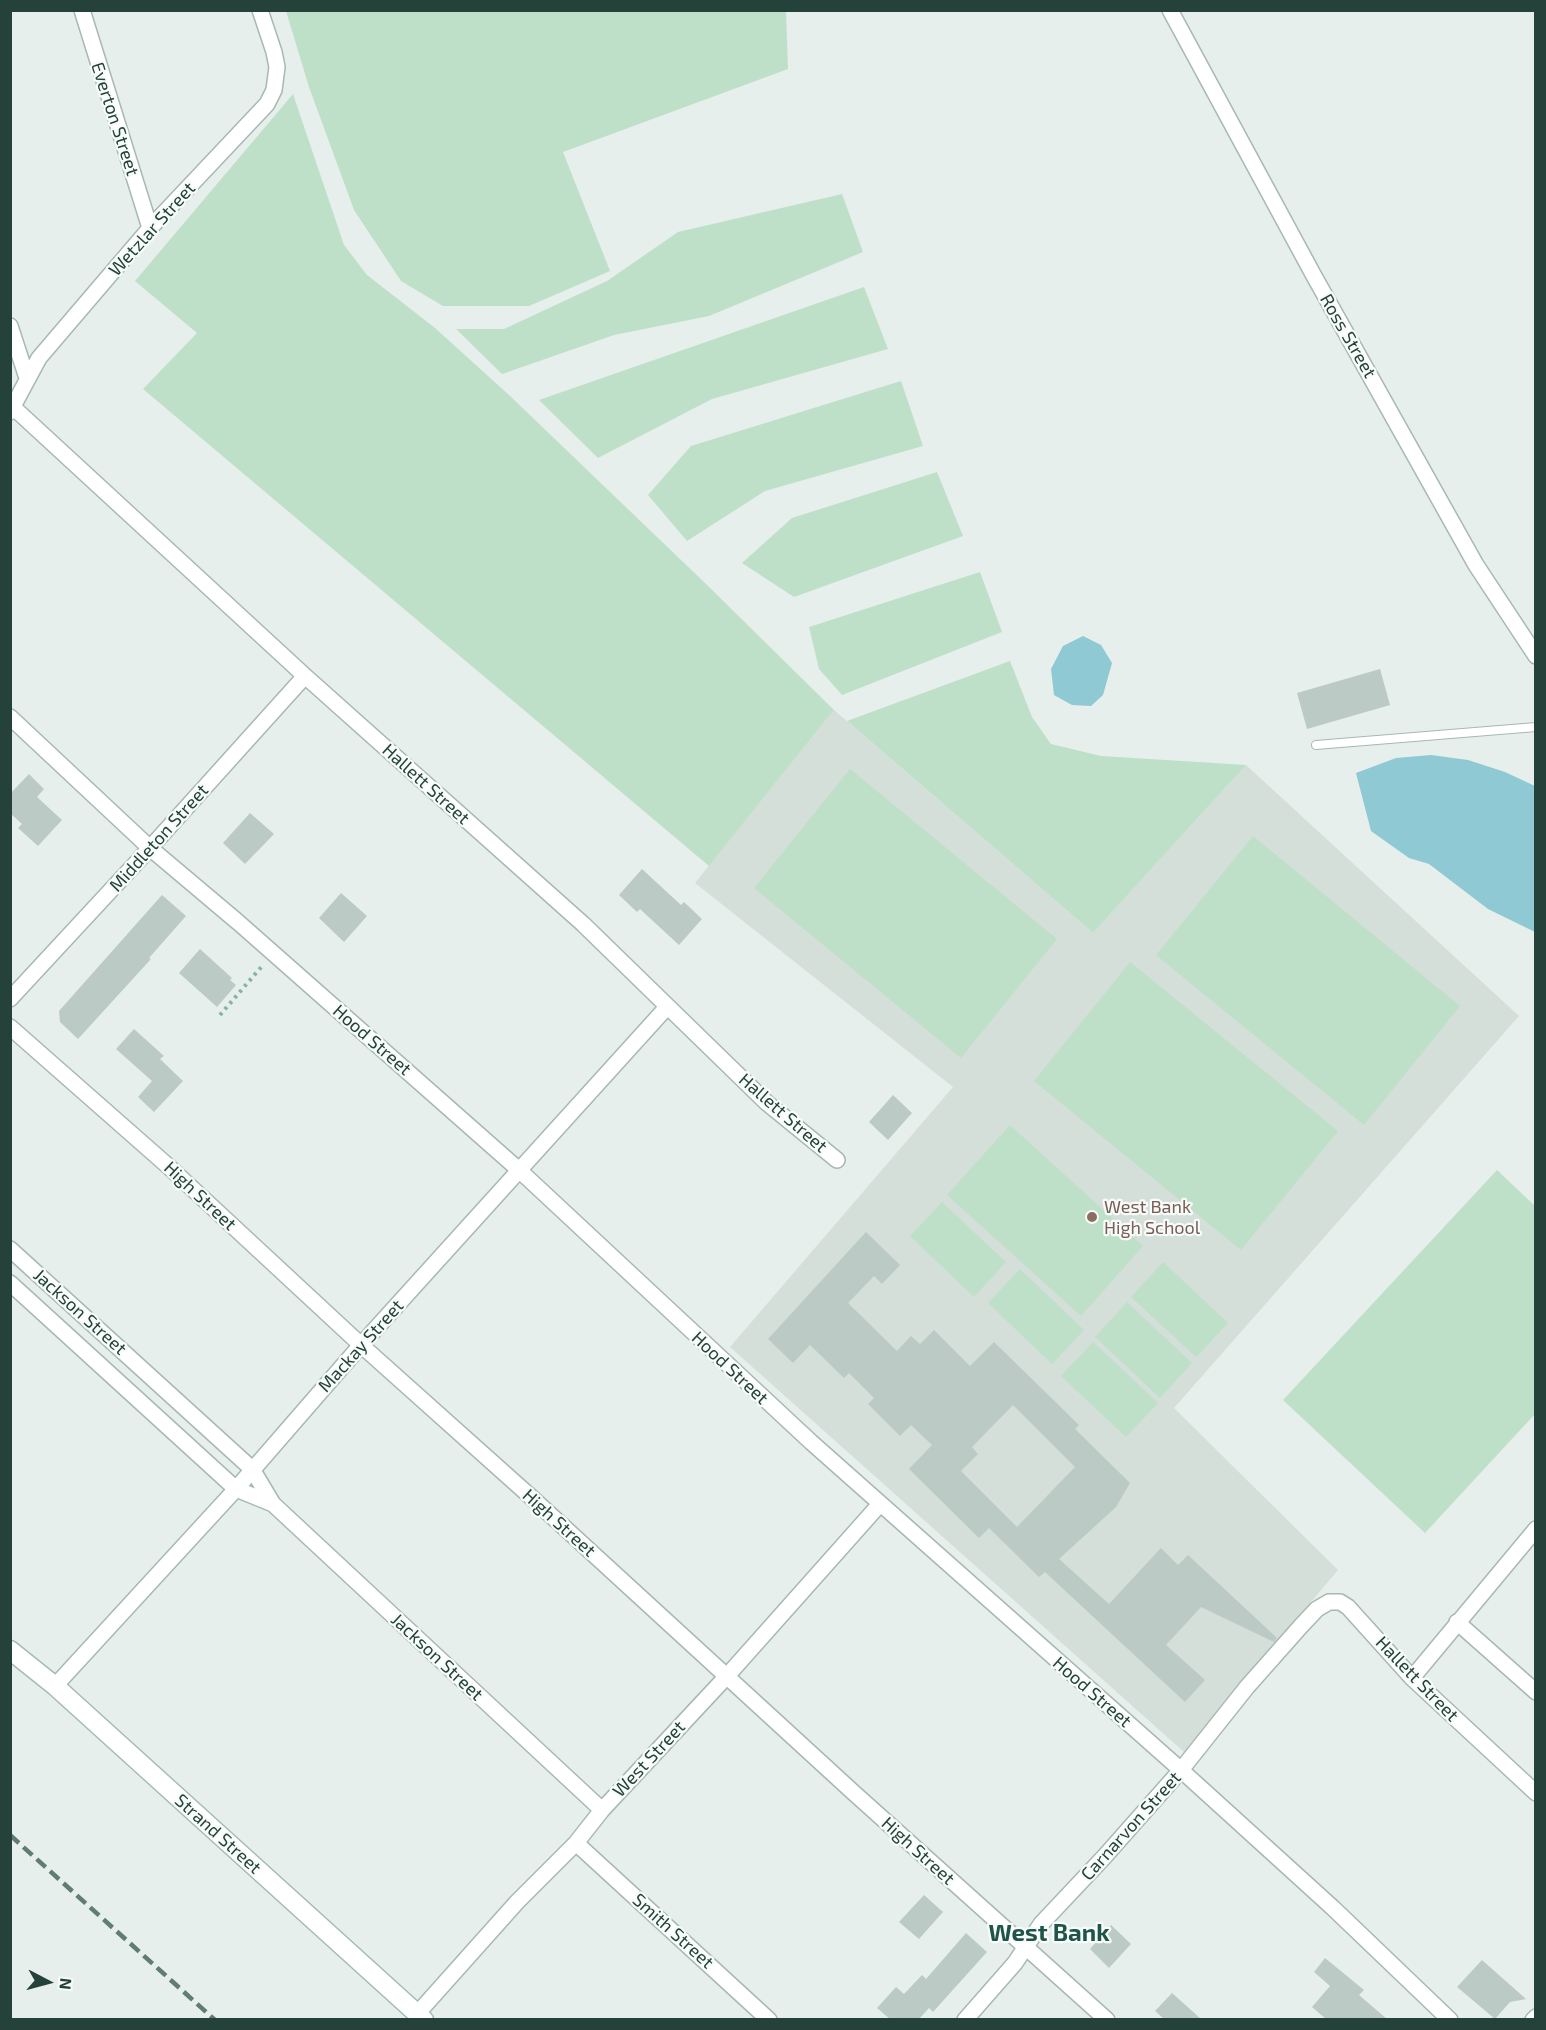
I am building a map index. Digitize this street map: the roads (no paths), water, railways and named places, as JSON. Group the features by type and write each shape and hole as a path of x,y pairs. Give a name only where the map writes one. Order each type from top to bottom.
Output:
{"street":[{"name":"Everton Street","path":"82,10 150,228"},
{"name":"Wetzlar Street","path":"12,410 39,358 150,228 267,104 274,90 277,68 260,10"},
{"name":"Ross Street","path":"1170,10 1314,276 1476,565 1536,656"},
{"path":"10,326 27,378"},
{"name":"Hallett Street","path":"12,410 583,924 767,1103 837,1160"},
{"name":"Middleton Street","path":"10,999 305,676"},
{"name":"Hood Street","path":"10,717 150,848 519,1170 776,1410 1181,1770 1333,1908 1450,2019"},
{"name":"Mackay Street","path":"55,1686 236,1489 361,1345 668,1007"},
{"name":"High Street","path":"10,1027 168,1166 361,1345 1024,1947 1107,2019"},
{"name":"Jackson Street","path":"10,1250 252,1469 273,1504 602,1810"},
{"name":"Jackson Street","path":"10,1283 236,1489 273,1504"},
{"name":"West Street","path":"421,2016 517,1902 576,1843 602,1810 727,1676 880,1504"},
{"path":"1412,1678 1536,1529"},
{"name":"Hallett Street","path":"1296,1632 1322,1605 1332,1601 1343,1603 1412,1678 1536,1793"},
{"path":"1457,1622 1536,1692"},
{"name":"Carnarvon Street","path":"965,2019 1015,1963 1041,1924 1181,1770 1296,1632"},
{"name":"Strand Street","path":"10,1650 55,1686 421,2016"},
{"name":"Smith Street","path":"576,1843 769,2019"}],"lane":[{"path":"1316,745 1536,727"}],"water":[{"path":"1083,636 1101,645 1112,663 1103,695 1091,706 1072,705 1054,695 1051,669 1063,646"},
{"path":"1431,755 1468,760 1505,772 1535,786 1535,932 1488,909 1429,864 1409,858 1371,831 1356,773 1396,758"}],"railway":[{"path":"10,1835 215,2020"}],"place":[{"name":"West Bank High School","path":"1092,1217"}],"district":[{"name":"West Bank","path":"1049,1933"}]}
